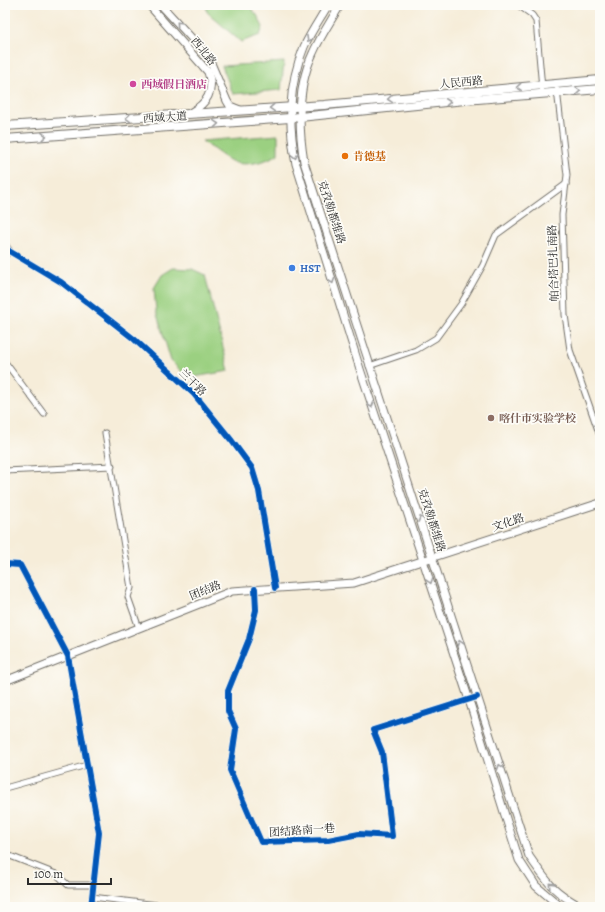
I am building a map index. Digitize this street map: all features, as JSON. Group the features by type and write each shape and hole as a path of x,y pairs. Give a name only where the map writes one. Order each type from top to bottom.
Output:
{"main road":[{"name":"西北路","path":"149,5 208,72 212,84 208,99 200,107 190,113"},
{"name":"西北路","path":"162,5 208,56 227,101 230,106 240,110"},
{"name":"克孜勒都维路","path":"328,5 304,46 294,77 290,118 291,140 296,164 360,369 424,561 519,860 536,886 561,907"},
{"name":"克孜勒都维路","path":"340,5 313,53 304,76 300,139 304,162 369,366 434,558 477,697 529,856 549,884 563,897 582,907"},
{"name":"人民西路","path":"557,88 600,80"},
{"name":"人民西路","path":"324,105 557,88 600,89"},
{"name":"人民西路","path":"326,115 542,89"},
{"name":"西域大道","path":"5,126 324,105"},
{"name":"西域大道","path":"5,139 326,115"},
{"name":"文化路","path":"424,561 600,503"},
{"name":"团结路","path":"5,681 232,591 354,583 424,561"}],"street":[{"path":"518,5 532,15 536,21 542,89"},
{"name":"帕合塔巴扎南路","path":"557,88 567,175 562,215 565,315 570,350 600,436"},
{"path":"369,366 416,350 436,338 461,304 483,265 496,235 566,184"},
{"name":"兰干路","path":"6,250 61,282 134,339 194,394 232,441 252,468 259,490 275,588"},
{"path":"5,362 44,414"},
{"path":"105,433 112,466 131,588 128,597 139,628"},
{"path":"5,471 112,466"},
{"path":"5,564 20,565 68,656 99,833 91,907"},
{"name":"团结路南一巷","path":"255,589 256,610 249,639 228,690 228,711 236,729 230,770 261,842 328,840 359,834 392,836 382,752 373,730 477,697"},
{"path":"5,788 87,765"},
{"path":"5,854 56,874 68,885 93,885"},
{"path":"92,897 174,907"}],"green space":[{"path":"206,5 248,5 257,15 263,27 260,35 241,42 207,12"},
{"path":"284,62 281,90 233,94 222,66"},
{"path":"278,135 278,154 264,161 247,164 233,162 202,141"},
{"path":"173,268 192,269 205,275 229,371 194,377 184,374 171,361 156,311 154,288 162,275"}],"cycle path":[{"path":"5,246 9,251 61,282 134,339 194,394 232,441 252,468 259,491 275,588"},
{"path":"5,564 20,565 68,656 99,833 91,907"},
{"path":"255,589 256,610 249,639 228,691 228,711 236,729 230,770 261,842 328,840 359,834 392,836 382,752 373,730 477,697"}],"place":[{"name":"西域假日酒店","path":"133,84"},
{"name":"肯德基","path":"345,156"},
{"name":"HST","path":"292,268"},
{"name":"喀什市实验学校","path":"491,418"}]}
